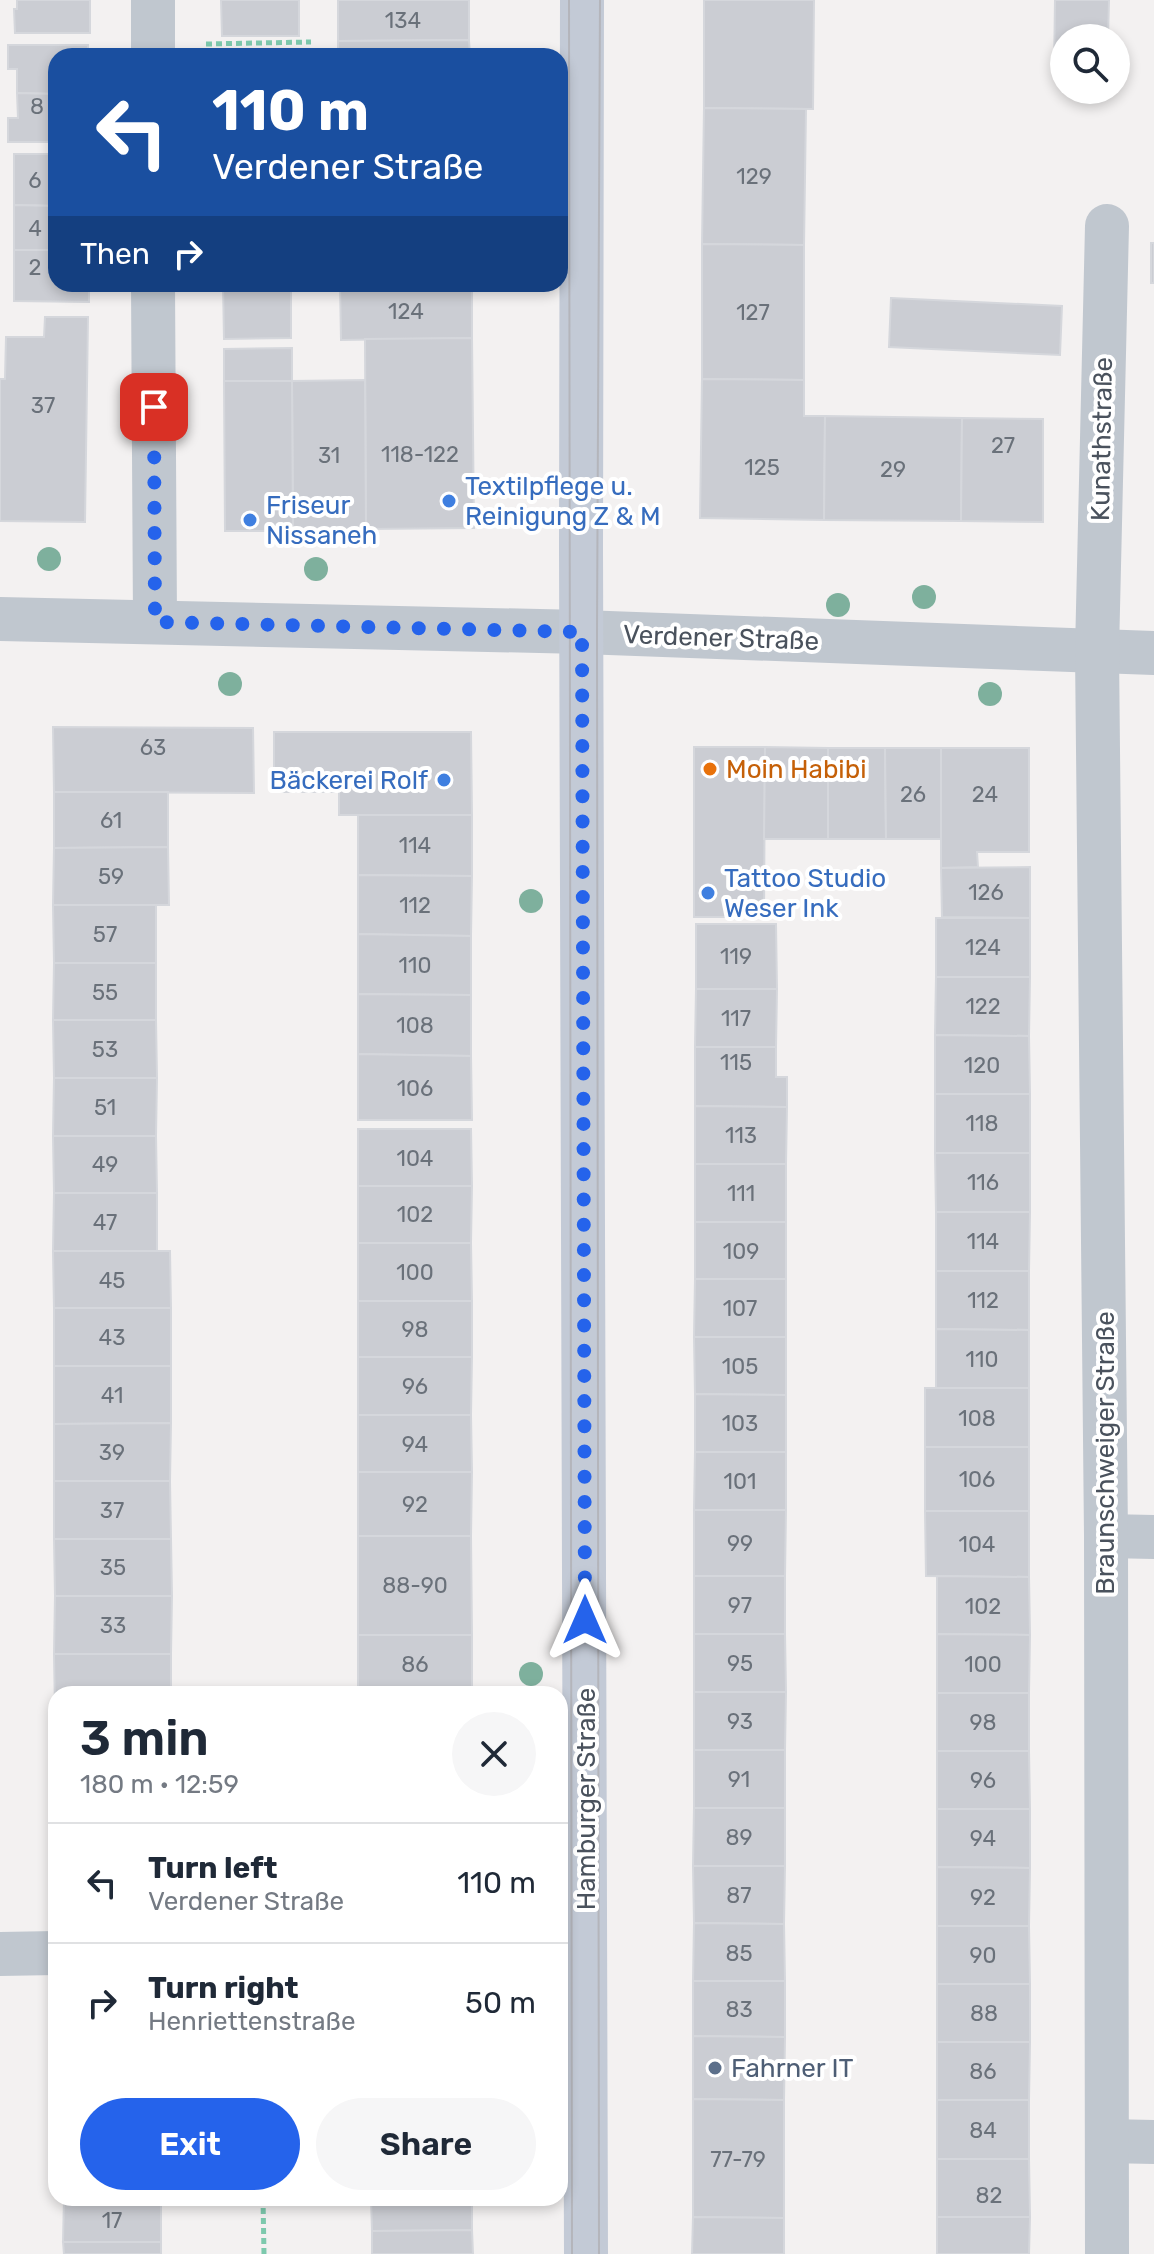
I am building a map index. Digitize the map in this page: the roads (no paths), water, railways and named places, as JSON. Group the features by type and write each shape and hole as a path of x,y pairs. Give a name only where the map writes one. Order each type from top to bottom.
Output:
{"street":[{"path":"153,0 153,48"},
{"name":"Hamburger Straße","path":"582,0 582,632 573,1936 586,2254"},
{"name":"Kunathstraße","path":"1097,651 1107,226"},
{"path":"153,292 155,622"},
{"name":"Verdener Straße","path":"0,619 582,632 1154,653"},
{"name":"Braunschweiger Straße","path":"1097,651 1106,1536 1107,2254"},
{"path":"1106,1536 1154,1537"},
{"path":"0,1954 48,1953"},
{"path":"1107,2141 1154,2142"}],"tram line":[{"path":"569,0 572,2254"},
{"path":"599,2254 597,633 600,0"}],"place":[{"name":"Textilpflege u. Reinigung Z & M","path":"449,501"},
{"name":"Friseur Nissaneh","path":"250,520"},
{"name":"Moin Habibi","path":"710,769"},
{"name":"Bäckerei Rolf","path":"444,780"},
{"name":"Tattoo Studio Weser Ink","path":"708,893"},
{"name":"Fahrner IT","path":"715,2068"}]}
